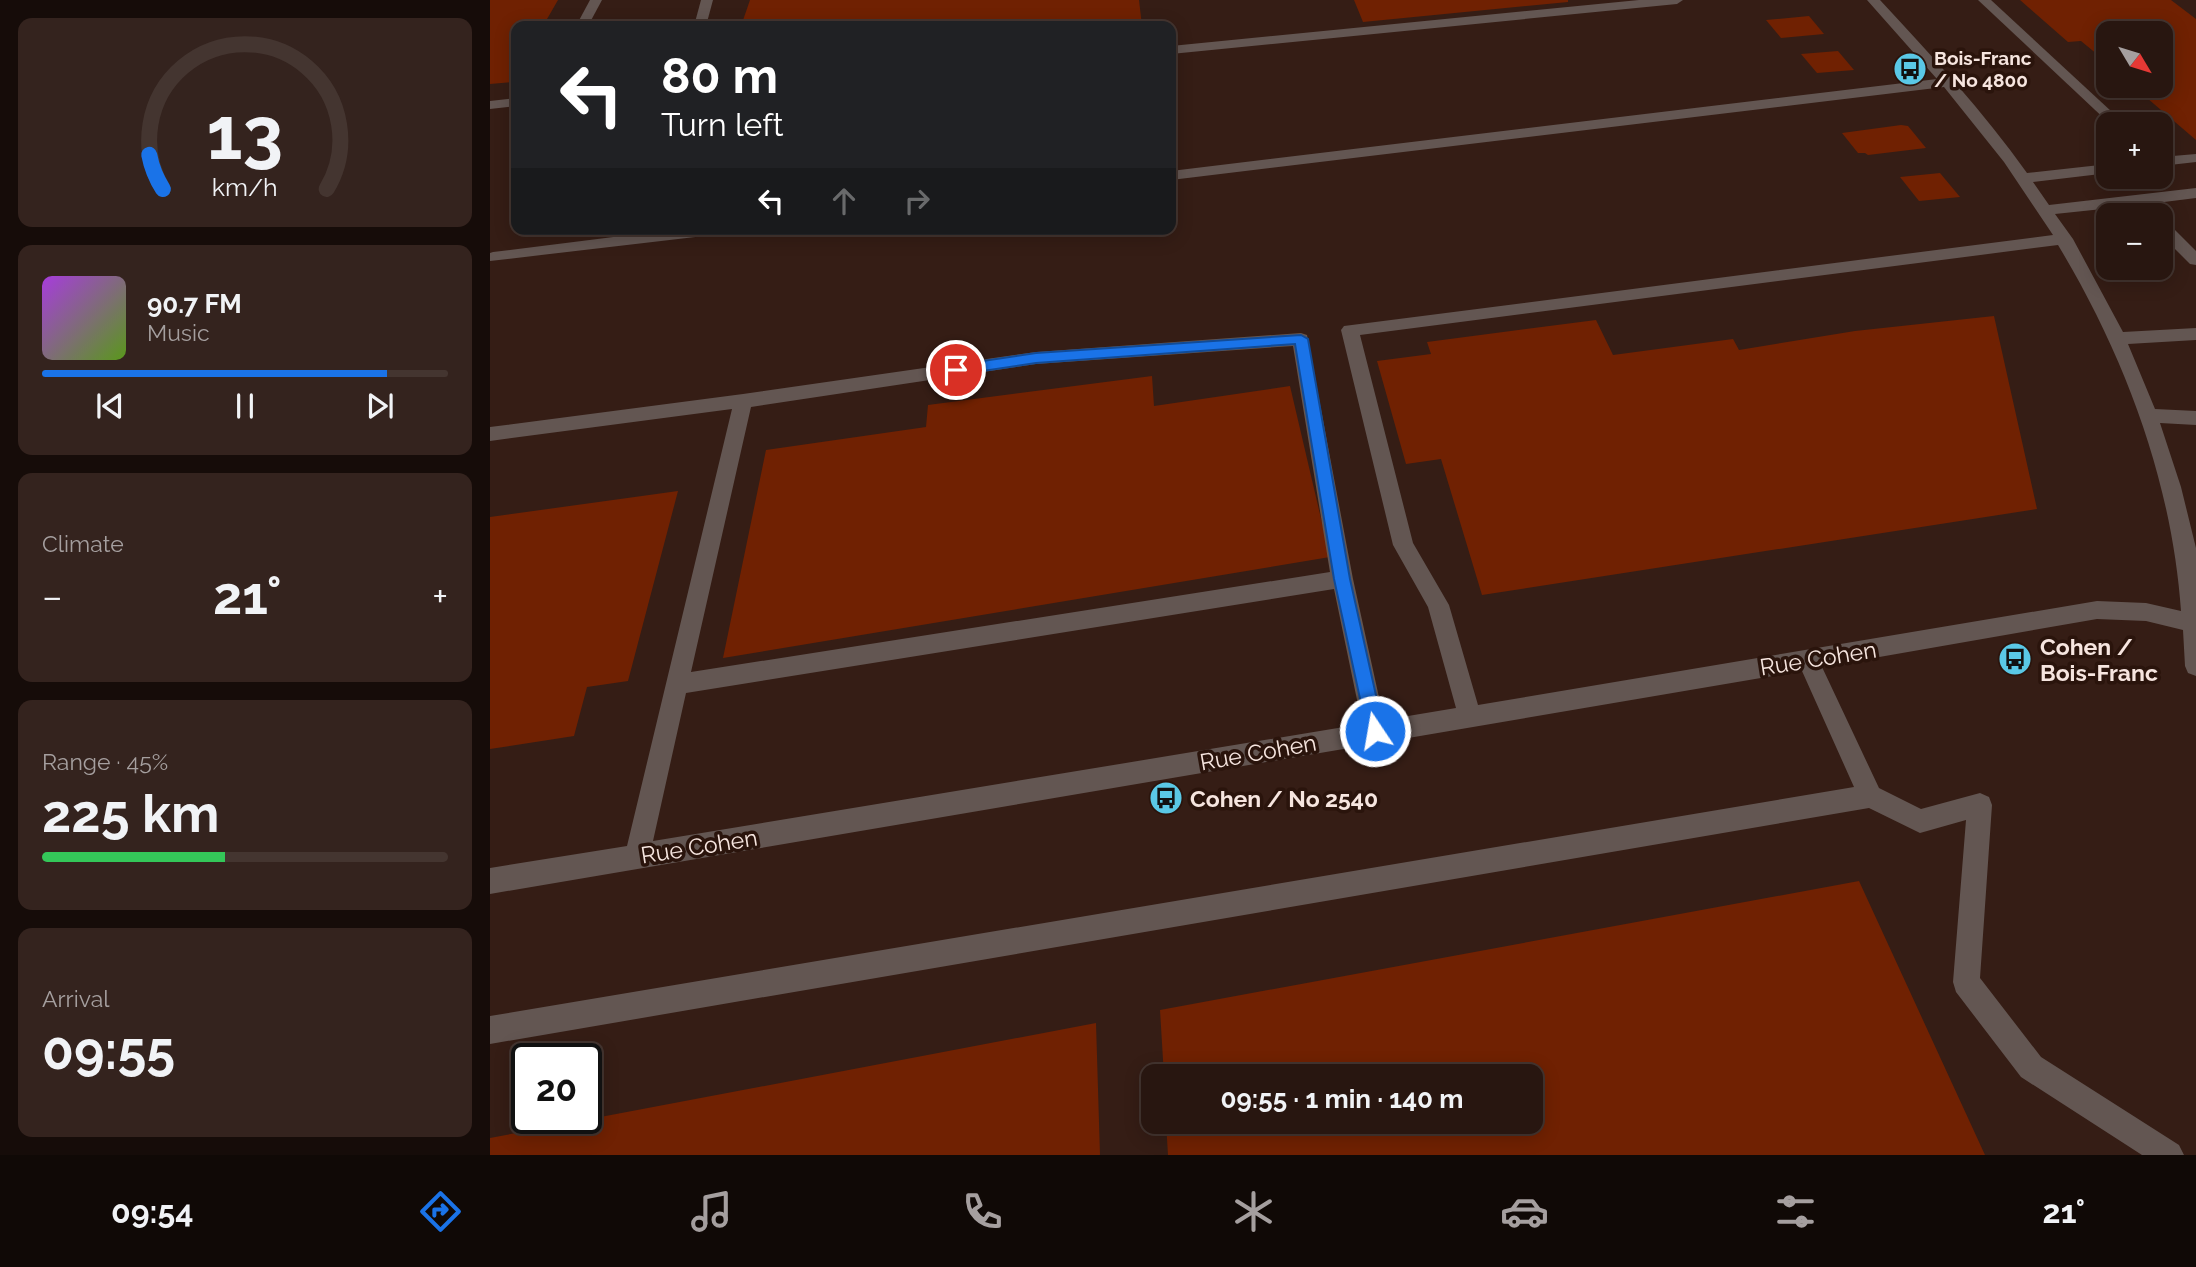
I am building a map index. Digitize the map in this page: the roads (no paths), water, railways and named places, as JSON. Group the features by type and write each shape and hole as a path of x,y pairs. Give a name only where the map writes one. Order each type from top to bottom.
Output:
{"street":[{"path":"585,21 596,0"},
{"path":"701,21 707,0"},
{"path":"1176,50 1677,0"},
{"path":"1873,0 1948,82 2025,178 2065,239 2117,338 2148,415 2167,474 2185,549 2196,666"},
{"path":"1984,0 2105,112"},
{"path":"1176,174 1948,82"},
{"path":"490,105 511,103"},
{"path":"2173,161 2196,158"},
{"path":"2025,178 2096,170"},
{"path":"2046,210 2196,194"},
{"path":"493,257 672,235"},
{"path":"2173,238 2196,260"},
{"path":"1470,716 1438,605 1403,545 1350,330 2065,239"},
{"path":"2117,338 2196,334"},
{"path":"490,434 743,401 1036,358 1301,339 1342,579 1375,731"},
{"path":"637,856 743,401"},
{"path":"2148,415 2196,418"},
{"path":"677,684 1342,579"},
{"name":"Rue Cohen","path":"490,881 2097,610 2146,612 2192,623"},
{"path":"1808,660 1870,796"},
{"path":"490,1030 1870,796 1920,821 1980,805 1966,982 2031,1067 2169,1155"}],"place":[{"name":"Bois-Franc / No 4800","path":"1910,69"},
{"name":"Cohen / Bois-Franc","path":"2015,659"},
{"name":"Cohen / No 2540","path":"1166,798"}]}
